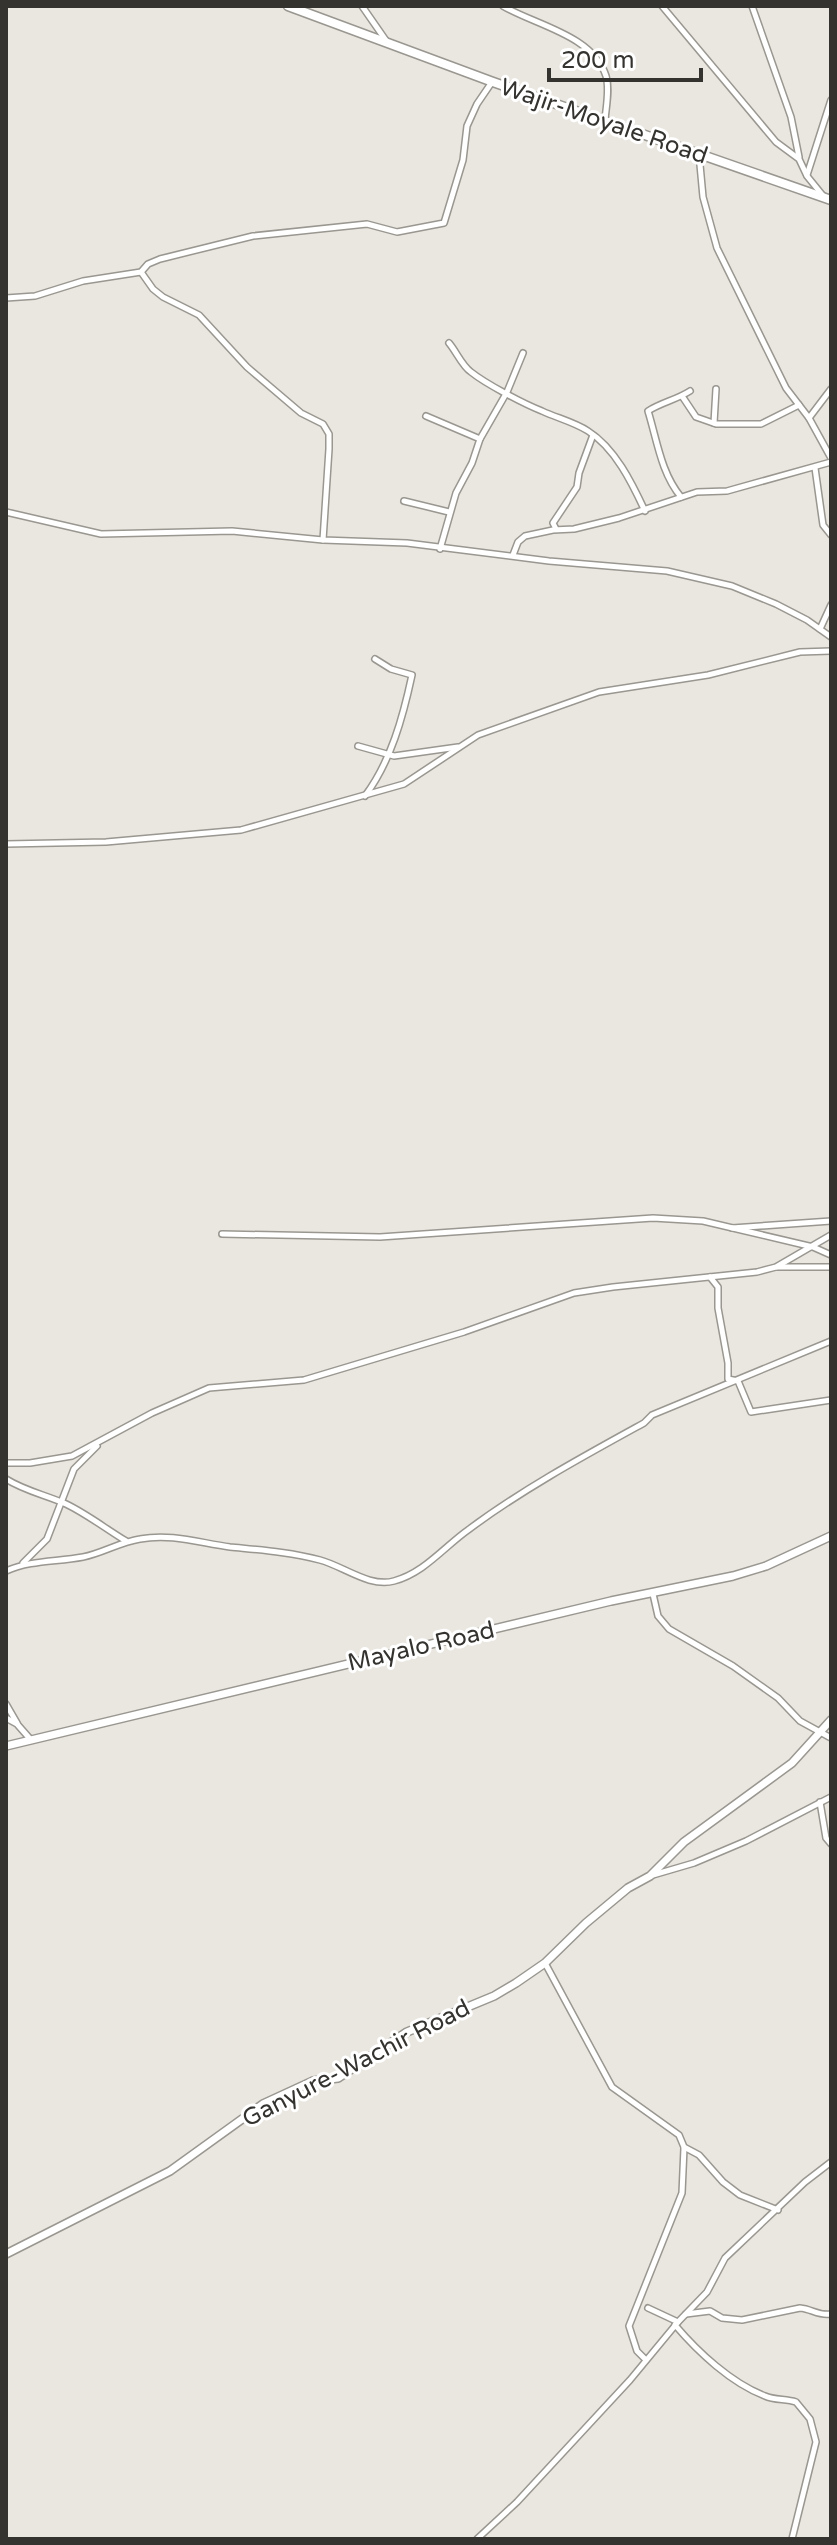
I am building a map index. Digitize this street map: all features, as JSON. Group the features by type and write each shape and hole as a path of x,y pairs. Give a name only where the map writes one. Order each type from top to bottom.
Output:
{"main road":[{"name":"Wajir-Moyale Road","path":"288,6 493,82 828,199"}],"street":[{"path":"362,6 387,43"},
{"path":"503,6 573,39 591,54 605,73 605,120"},
{"path":"662,6 776,142 799,159"},
{"path":"752,6 791,117 799,159 807,176 828,199"},
{"path":"6,298 35,296 83,281 141,272 148,264 160,259 253,236 367,224 397,232 444,223 463,160 467,126 477,104 493,82"},
{"path":"807,176 831,100"},
{"path":"513,555 518,542 525,536 556,529 574,529 645,511 697,492 727,491 815,468 831,460 809,418 786,388 711,234 703,197 699,154"},
{"path":"141,272 163,297 199,315 247,367 301,413 323,424 329,434 323,540"},
{"path":"449,343 468,370 593,435 620,464 645,511"},
{"path":"440,549 449,512 480,439 507,392 523,353"},
{"path":"714,423 716,389"},
{"path":"809,418 831,389"},
{"path":"681,497 664,468 648,411 660,403 675,401 690,391"},
{"path":"682,396 696,417 714,423 761,424 799,405"},
{"path":"426,416 480,439"},
{"path":"556,529 553,523 577,487 593,435"},
{"path":"815,468 823,525 831,535"},
{"path":"404,501 449,512"},
{"path":"6,512 101,534 232,531 323,540 407,543 681,574 732,586 776,604 831,637"},
{"path":"820,629 831,605"},
{"path":"6,844 106,842 227,833 404,784 459,747 492,730 599,692 747,667 800,652 831,651"},
{"path":"364,797 376,781 388,754 404,711 412,675 391,669 375,659"},
{"path":"358,746 394,756 459,747"},
{"path":"222,1234 380,1237 653,1218 703,1221 813,1247 831,1255"},
{"path":"729,1229 831,1221"},
{"path":"6,1463 30,1463 72,1456 209,1388 304,1380 464,1332 574,1293 757,1272 776,1267 831,1235"},
{"path":"776,1267 831,1267"},
{"path":"710,1277 718,1287 728,1379 738,1381"},
{"path":"6,1571 22,1564 83,1557 142,1538 193,1539 322,1560 370,1580 381,1583 395,1581 429,1563 466,1531 512,1500 644,1423 652,1415 831,1341"},
{"path":"738,1381 751,1412 831,1400"},
{"path":"22,1564 47,1539 74,1469 105,1438"},
{"path":"6,1479 33,1494 82,1512 127,1542"},
{"name":"Mayalo Road","path":"6,1746 766,1566 831,1536"},
{"path":"653,1594 658,1616 669,1629 733,1666 778,1698 800,1721 831,1738"},
{"path":"6,1704 31,1740"},
{"path":"6,1718 17,1724"},
{"name":"Ganyure-Wachir Road","path":"6,2254 170,2171 263,2104 313,2081 338,2078 407,2032 494,1996 545,1963 628,1888 650,1876 684,1842 792,1763 831,1720"},
{"path":"650,1876 694,1863 746,1841 831,1797"},
{"path":"820,1802 826,1838 831,1844"},
{"path":"545,1963 612,2087 679,2135 684,2147 682,2193 629,2326 637,2351 646,2360"},
{"path":"684,2147 699,2155 715,2174 740,2195 778,2210"},
{"path":"477,2539 517,2502 707,2292 725,2258 831,2162"},
{"path":"648,2308 676,2323 711,2360 739,2382 766,2397 796,2402 810,2419 816,2442 792,2539"},
{"path":"685,2314 710,2311 722,2318 742,2320 800,2308 807,2308 818,2315 831,2314"}]}
